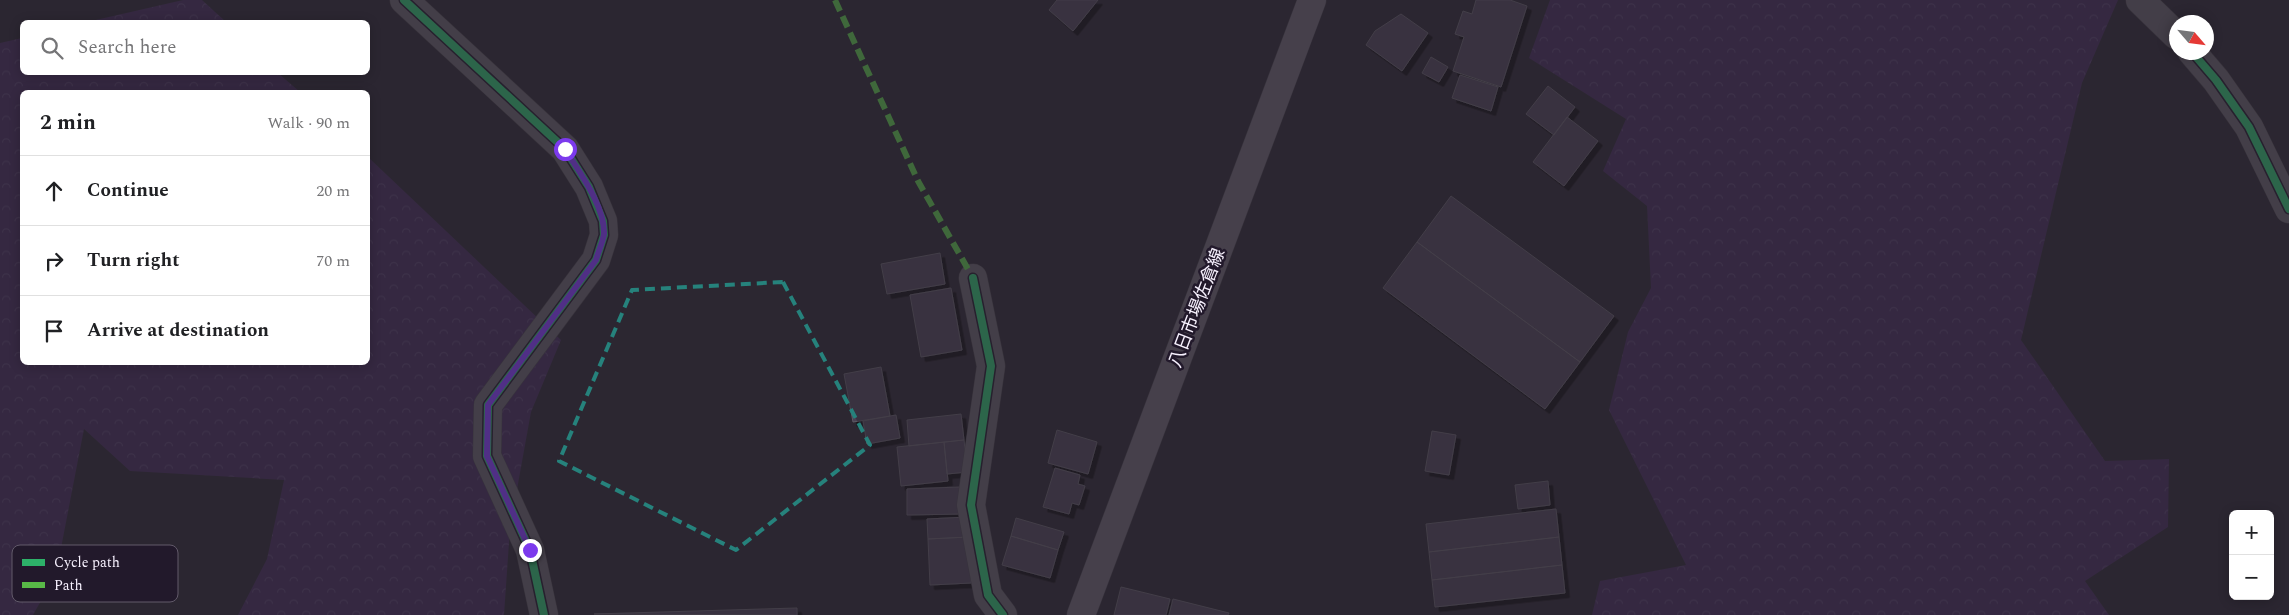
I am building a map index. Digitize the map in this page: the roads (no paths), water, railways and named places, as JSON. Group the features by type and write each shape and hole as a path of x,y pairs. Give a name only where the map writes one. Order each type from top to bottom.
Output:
{"main road":[{"name":"八日市場佐倉線","path":"1081,615 1312,0"}],"street":[{"path":"404,0 565,149 589,187 603,221 604,235 596,260 488,405 487,456 530,550 544,615"},
{"path":"2140,0 2169,28"},
{"path":"2199,60 2216,80 2249,127 2289,209"},
{"path":"973,278 991,366 971,505 988,595 1003,615"}]}
